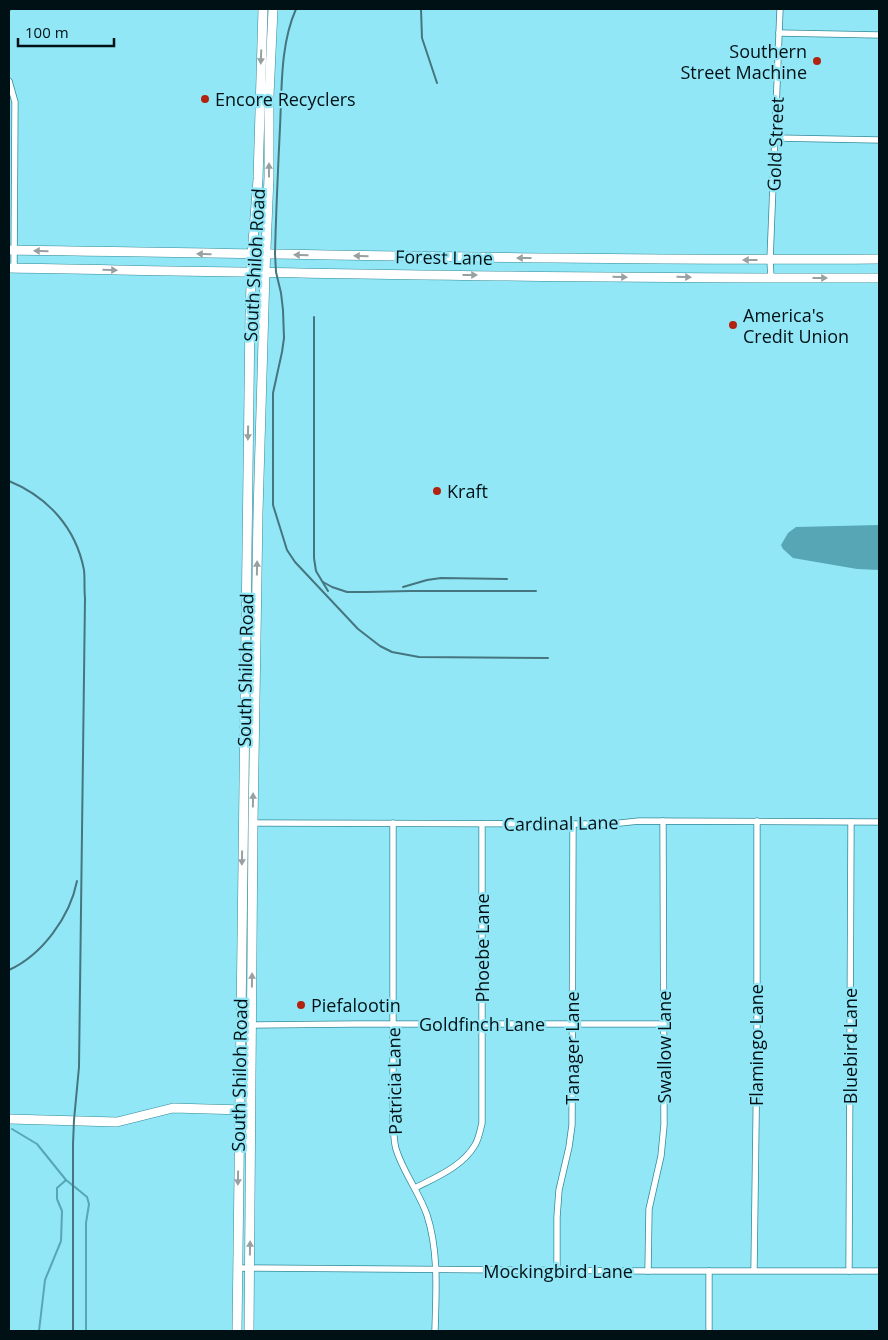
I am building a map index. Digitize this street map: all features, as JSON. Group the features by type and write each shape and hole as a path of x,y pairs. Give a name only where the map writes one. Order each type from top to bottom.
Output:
{"main road":[{"name":"South Shiloh Road","path":"236,1331 250,316 252,255 258,179 263,9"},
{"name":"South Shiloh Road","path":"249,1331 253,823 258,513 264,272 269,177 272,9"},
{"name":"Forest Lane","path":"11,250 449,258 879,259"},
{"name":"Forest Lane","path":"11,268 251,273 879,278"},
{"path":"9,1119 117,1122 173,1108 251,1110"}],"street":[{"name":"Gold Street","path":"771,278 770,260 780,9"},
{"path":"779,34 879,35"},
{"path":"9,81 15,102 11,268"},
{"path":"776,138 879,140"},
{"name":"Cardinal Lane","path":"242,823 611,824 639,820 879,822"},
{"name":"Flamingo Lane","path":"754,1270 758,915 756,820"},
{"name":"Swallow Lane","path":"648,1271 649,1209 661,1156 664,1126 663,821"},
{"name":"Bluebird Lane","path":"849,1271 851,822"},
{"name":"Patricia Lane","path":"393,824 393,1126 396,1148 427,1215 432,1235 436,1270 435,1331"},
{"name":"Phoebe Lane","path":"415,1188 465,1159 479,1136 482,1123 482,824"},
{"name":"Tanager Lane","path":"557,1270 559,1190 569,1148 572,1125 573,824"},
{"name":"Goldfinch Lane","path":"240,1025 664,1024"},
{"name":"Mockingbird Lane","path":"237,1268 879,1271"},
{"path":"709,1271 709,1331"}],"water":[{"path":"879,525 879,570 857,569 793,558 781,545 788,533 796,527"}],"waterway":[{"path":"12,1129 37,1144 66,1180 87,1197 89,1204 86,1223 86,1331"},
{"path":"39,1331 45,1280 61,1241 62,1211 57,1199 57,1188 66,1180"}],"railway":[{"path":"296,9 284,52 275,254 276,272 283,310 284,338 273,393 273,505 287,550 295,562 358,629 380,646 392,652 419,657 548,658"},
{"path":"421,9 422,38 437,83"},
{"path":"314,317 314,558 316,571 328,591"},
{"path":"9,481 36,496 58,516 74,541 84,570 79,1067 73,1144 73,1331"},
{"path":"403,587 441,578 507,579"},
{"path":"323,582 347,592 536,591"},
{"path":"9,970 33,955 53,933 68,908 77,881"}],"place":[{"name":"Southern Street Machine","path":"817,61"},
{"name":"Encore Recyclers","path":"205,99"},
{"name":"America's Credit Union","path":"733,325"},
{"name":"Kraft","path":"437,491"},
{"name":"Piefalootin","path":"301,1005"}]}
